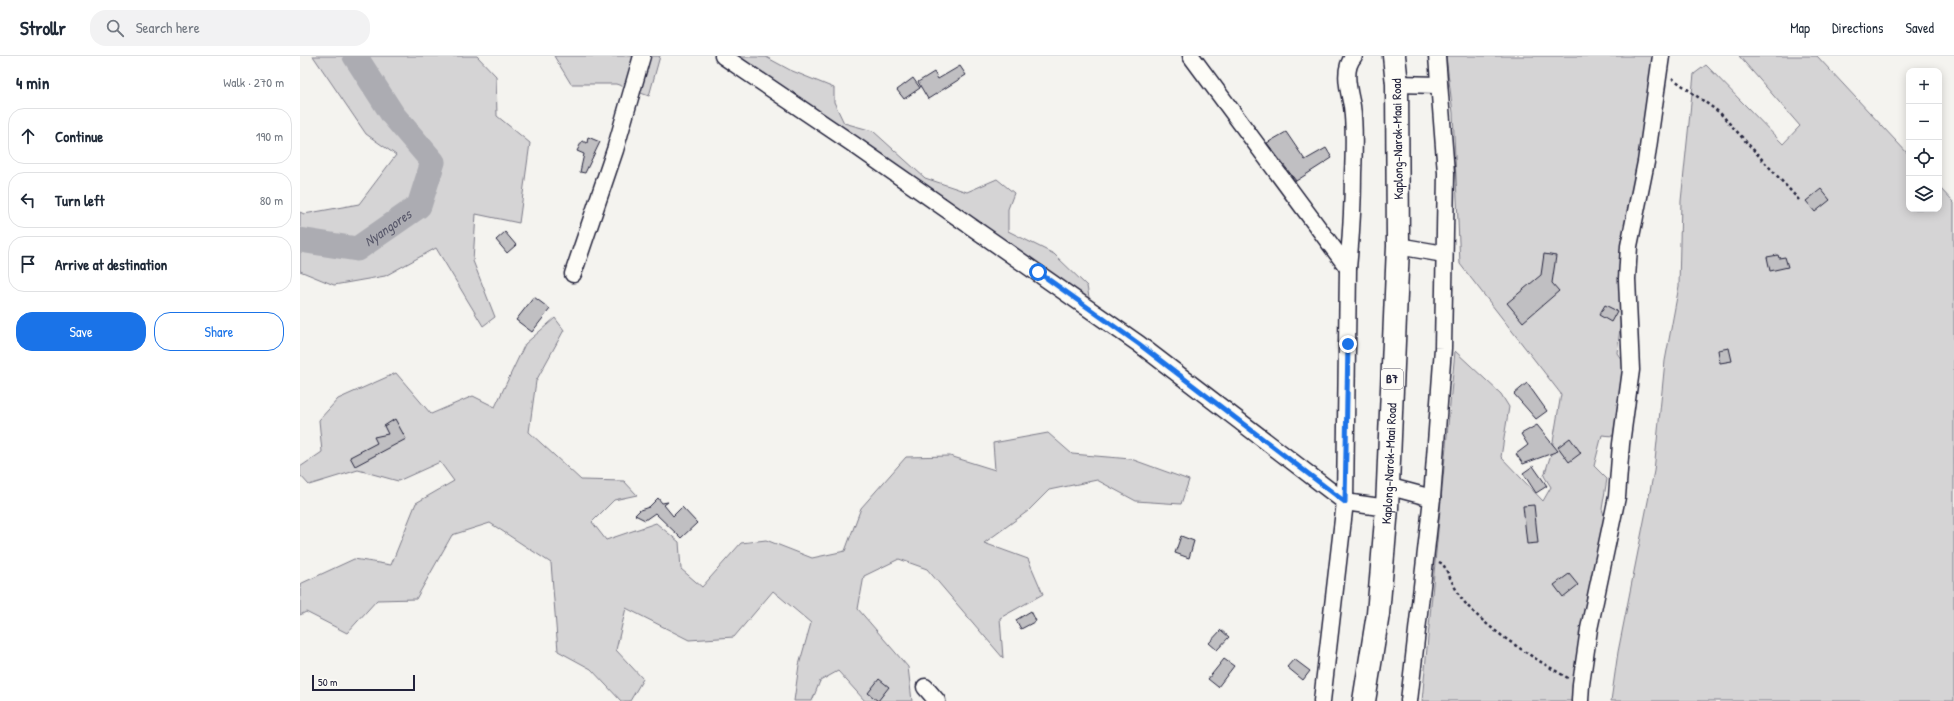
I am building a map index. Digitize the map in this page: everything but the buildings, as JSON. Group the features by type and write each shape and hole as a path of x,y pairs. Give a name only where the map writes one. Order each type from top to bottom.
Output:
{"highway":[{"name":"Kaplong-Narok-Maai Road","path":"1364,701 1378,614 1387,508 1398,246 1397,84 1394,56"}],"street":[{"path":"574,274 615,150 642,56"},
{"path":"722,56 853,144 1139,344 1345,502 1387,508"},
{"path":"1191,56 1348,268"},
{"path":"1322,701 1345,502 1348,268 1352,231 1354,155 1353,113 1347,77 1348,67 1354,56"},
{"path":"1409,701 1432,498 1443,348 1446,173 1437,56"},
{"path":"1580,701 1589,630 1617,497 1631,370 1627,279 1629,246 1646,162 1660,63"},
{"path":"1397,84 1439,85"},
{"path":"1398,246 1444,254"},
{"path":"1387,486 1432,498"},
{"path":"925,687 937,701"}],"path":[{"path":"1660,63 1720,114 1799,200"},
{"path":"1425,553 1443,564 1465,603 1486,624 1552,669 1581,684"}],"shaded area":[{"path":"313,56 477,56 496,76 497,116 530,143 519,223 476,214 473,261 495,317 483,326 436,248 385,276 334,285 300,271 300,212 304,214 359,204 396,155 366,134"},
{"path":"554,56 660,56 649,96 616,84 571,84"},
{"path":"1446,56 1653,56 1617,353 1625,365 1613,436 1602,435 1594,466 1607,479 1602,509 1605,518 1574,676 1572,701 1422,701 1455,351 1501,394 1509,407 1501,457 1543,501 1551,487 1544,476 1551,454 1561,394 1460,264 1453,113"},
{"path":"1739,56 1817,56 1906,152 1906,212 1942,212 1942,190 1954,203 1954,701 1611,701 1618,652 1654,471 1665,361 1679,286 1681,201 1694,74 1706,65 1783,144 1800,126"},
{"path":"732,57 766,57 790,70 834,88 834,102 844,123 873,131 925,178 967,192 997,179 1014,193 1008,209 1008,231 1054,254 1087,286 1090,303"},
{"path":"555,318 564,330 536,381 529,432 581,480 624,481 637,495 614,500 592,522 606,540 656,523 679,542 681,569 702,587 741,543 766,540 812,558 845,551 861,508 906,457 950,456 995,470 993,443 1048,433 1072,454 1131,459 1189,480 1181,504 1136,501 1097,480 1049,490 1028,511 984,543 1028,559 1043,594 1000,618 1003,658 927,569 899,559 864,576 858,609 908,667 912,701 865,701 838,671 820,681 812,701 794,701 799,665 811,623 773,591 734,637 689,640 626,608 616,650 643,679 630,701 621,701 591,669 558,651 551,563 490,523 452,535 416,599 377,600 347,633 306,612 300,615 300,584 354,559 391,565 416,503 454,481 440,462 398,481 358,470 309,485 300,475 300,467 322,452 319,420 338,399 396,373 431,414 473,396 495,407 525,344"}],"waterway":[{"name":"Nyangores","path":"300,240 357,249 419,206 433,162 393,115 355,56"}],"route":[{"path":"1038,272 1139,344 1345,502 1348,344"}]}
